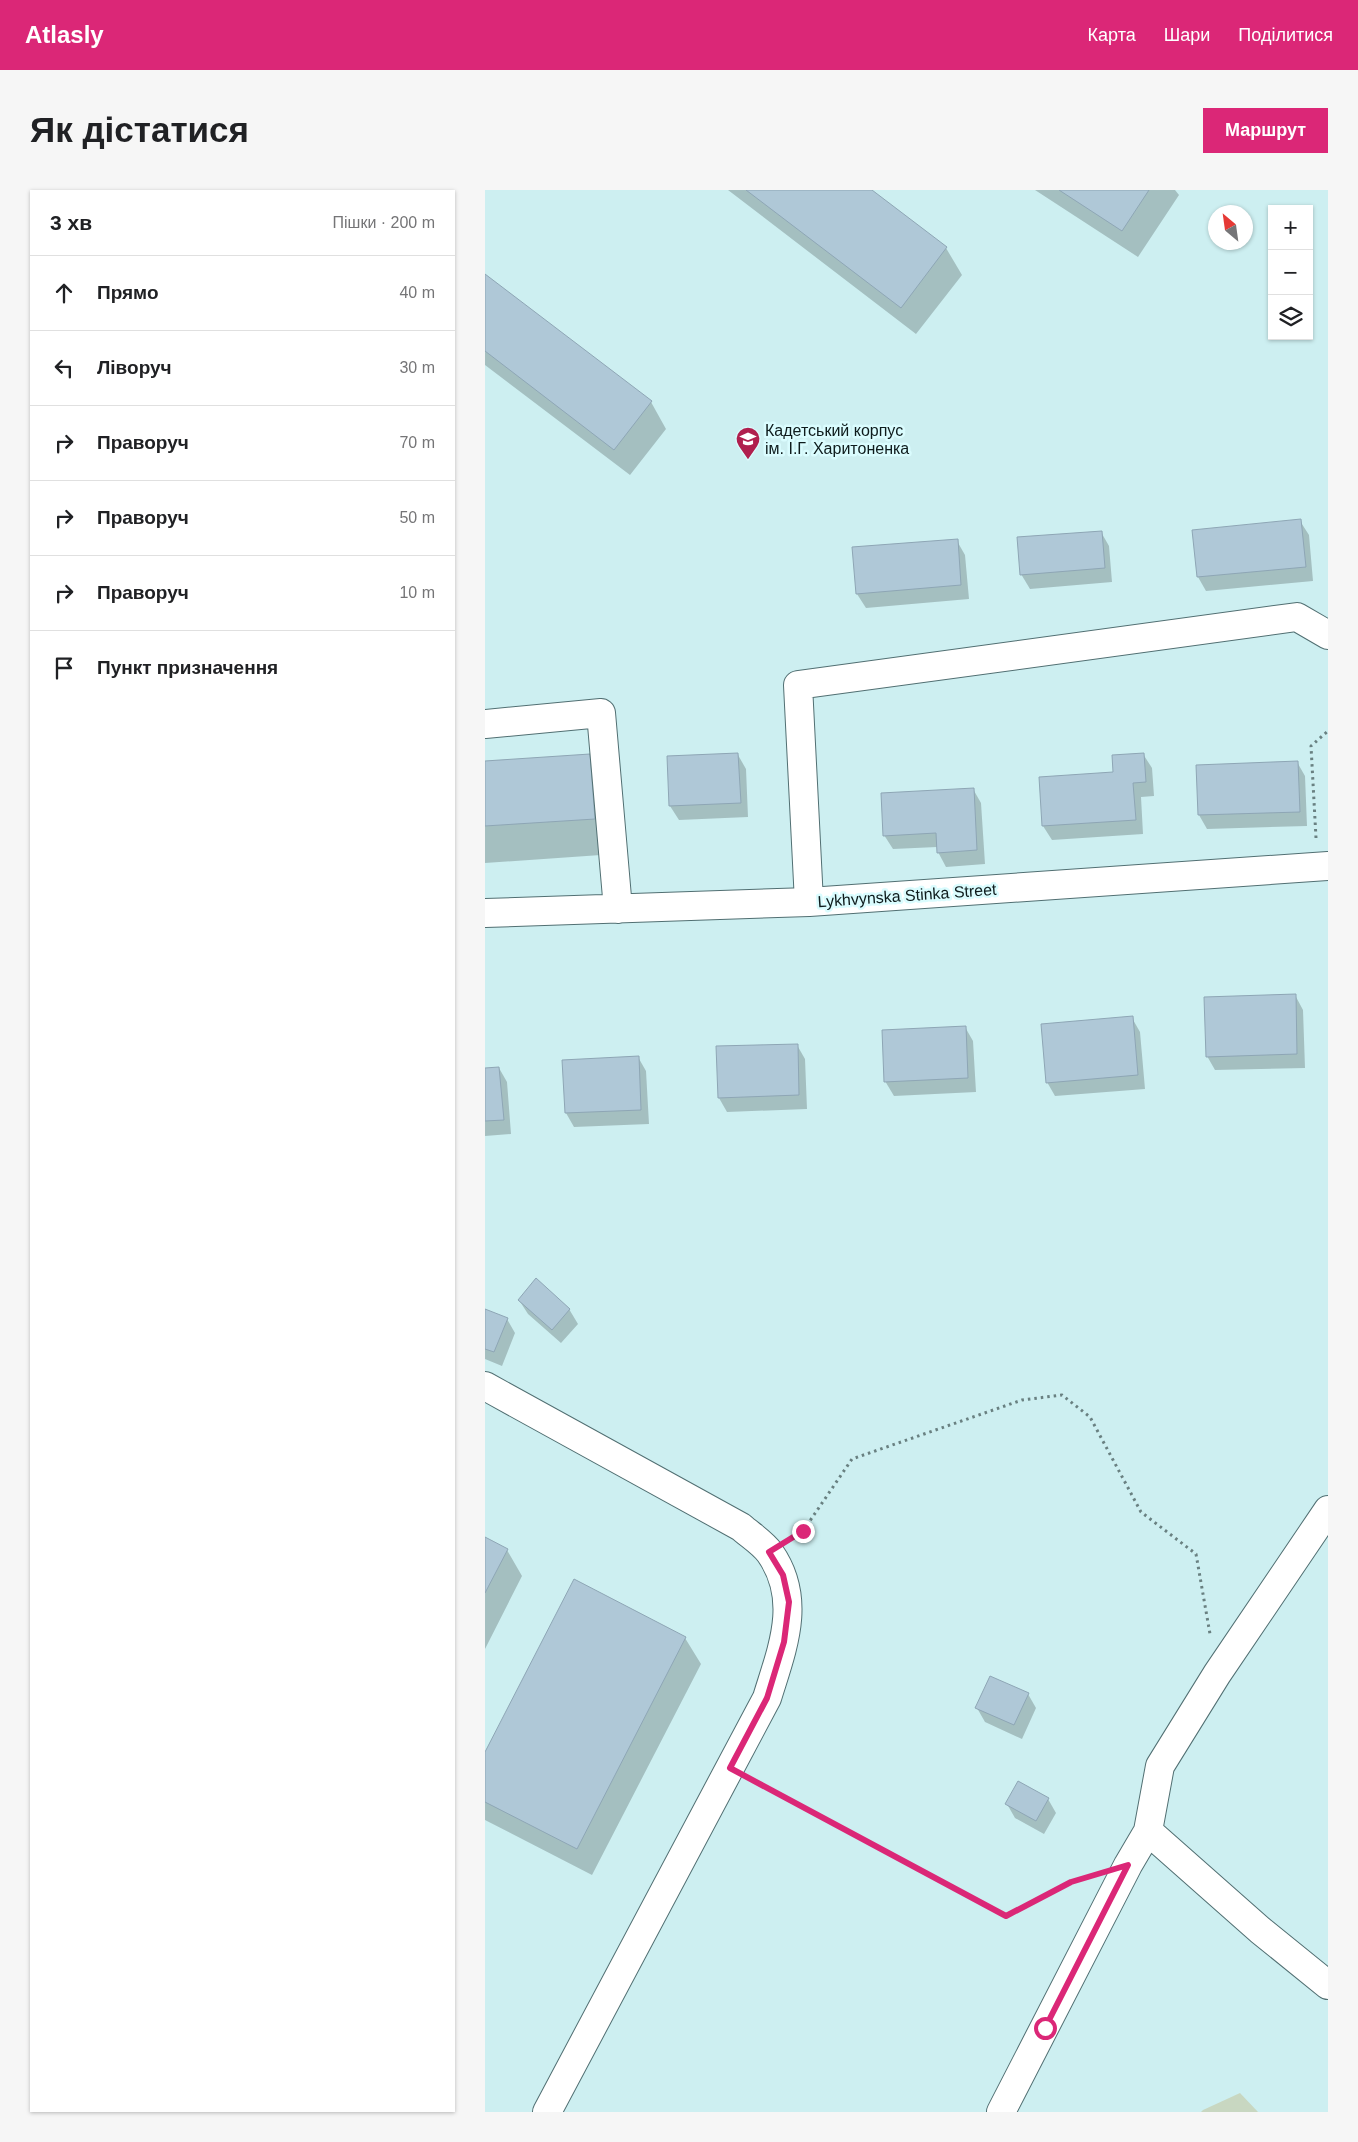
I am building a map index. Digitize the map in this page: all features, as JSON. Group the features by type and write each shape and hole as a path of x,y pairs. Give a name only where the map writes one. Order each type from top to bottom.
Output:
{"street":[{"path":"809,902 798,685 1297,618 1328,635"},
{"path":"485,724 601,714 618,909"},
{"name":"Lykhvynska Stinka Street","path":"485,913 809,902 1322,866"},
{"path":"485,1386 741,1527 769,1552 783,1575 789,1602 784,1642 767,1698 547,2112"},
{"path":"1001,2112 1128,1865 1148,1831 1160,1766 1217,1674 1328,1510"},
{"path":"1148,1831 1260,1930 1328,1986"}],"path":[{"path":"1322,866 1311,746 1328,731"},
{"path":"769,1552 803,1531 851,1459 1022,1400 1062,1395 1089,1417 1141,1512 1196,1554 1217,1674"},
{"path":"730,1768 1006,1916 1071,1882 1128,1865"}],"green space":[{"path":"1240,2093 1258,2112 1201,2112 1203,2110"}],"building":[{"path":"746,190 872,190 947,247 901,308"},
{"path":"1059,190 1149,190 1122,231"},
{"path":"485,274 652,401 614,450 485,351"},
{"path":"1301,519 1306,567 1197,577 1192,530"},
{"path":"1102,531 1105,568 1020,575 1017,537"},
{"path":"958,539 961,585 856,594 852,547"},
{"path":"738,753 741,803 669,806 667,756"},
{"path":"1144,753 1146,782 1133,783 1136,820 1042,826 1039,777 1113,772 1112,755"},
{"path":"590,754 595,819 485,826 485,761"},
{"path":"1298,761 1300,812 1198,815 1196,765"},
{"path":"974,788 977,850 937,853 936,833 883,836 881,793"},
{"path":"1296,994 1297,1054 1206,1057 1204,997"},
{"path":"1133,1016 1138,1075 1046,1083 1041,1024"},
{"path":"966,1026 968,1078 884,1082 882,1030"},
{"path":"798,1044 799,1095 718,1098 716,1046"},
{"path":"639,1056 641,1110 565,1113 562,1060"},
{"path":"499,1067 504,1120 485,1121 485,1068"},
{"path":"536,1278 570,1309 552,1330 518,1300"},
{"path":"485,1309 508,1318 494,1352 485,1349"},
{"path":"485,1537 508,1549 485,1593"},
{"path":"574,1579 686,1637 577,1849 485,1802 485,1752"},
{"path":"990,1676 1029,1693 1014,1725 975,1708"},
{"path":"1018,1781 1049,1798 1036,1821 1005,1804"}],"place":[{"name":"Кадетський корпус ім. І.Г. Харитоненка","path":"748,460"}],"route":[{"path":"803,1531 769,1552 783,1575 789,1602 784,1642 767,1698 730,1768 1006,1916 1071,1882 1128,1865 1045,2028"}]}
